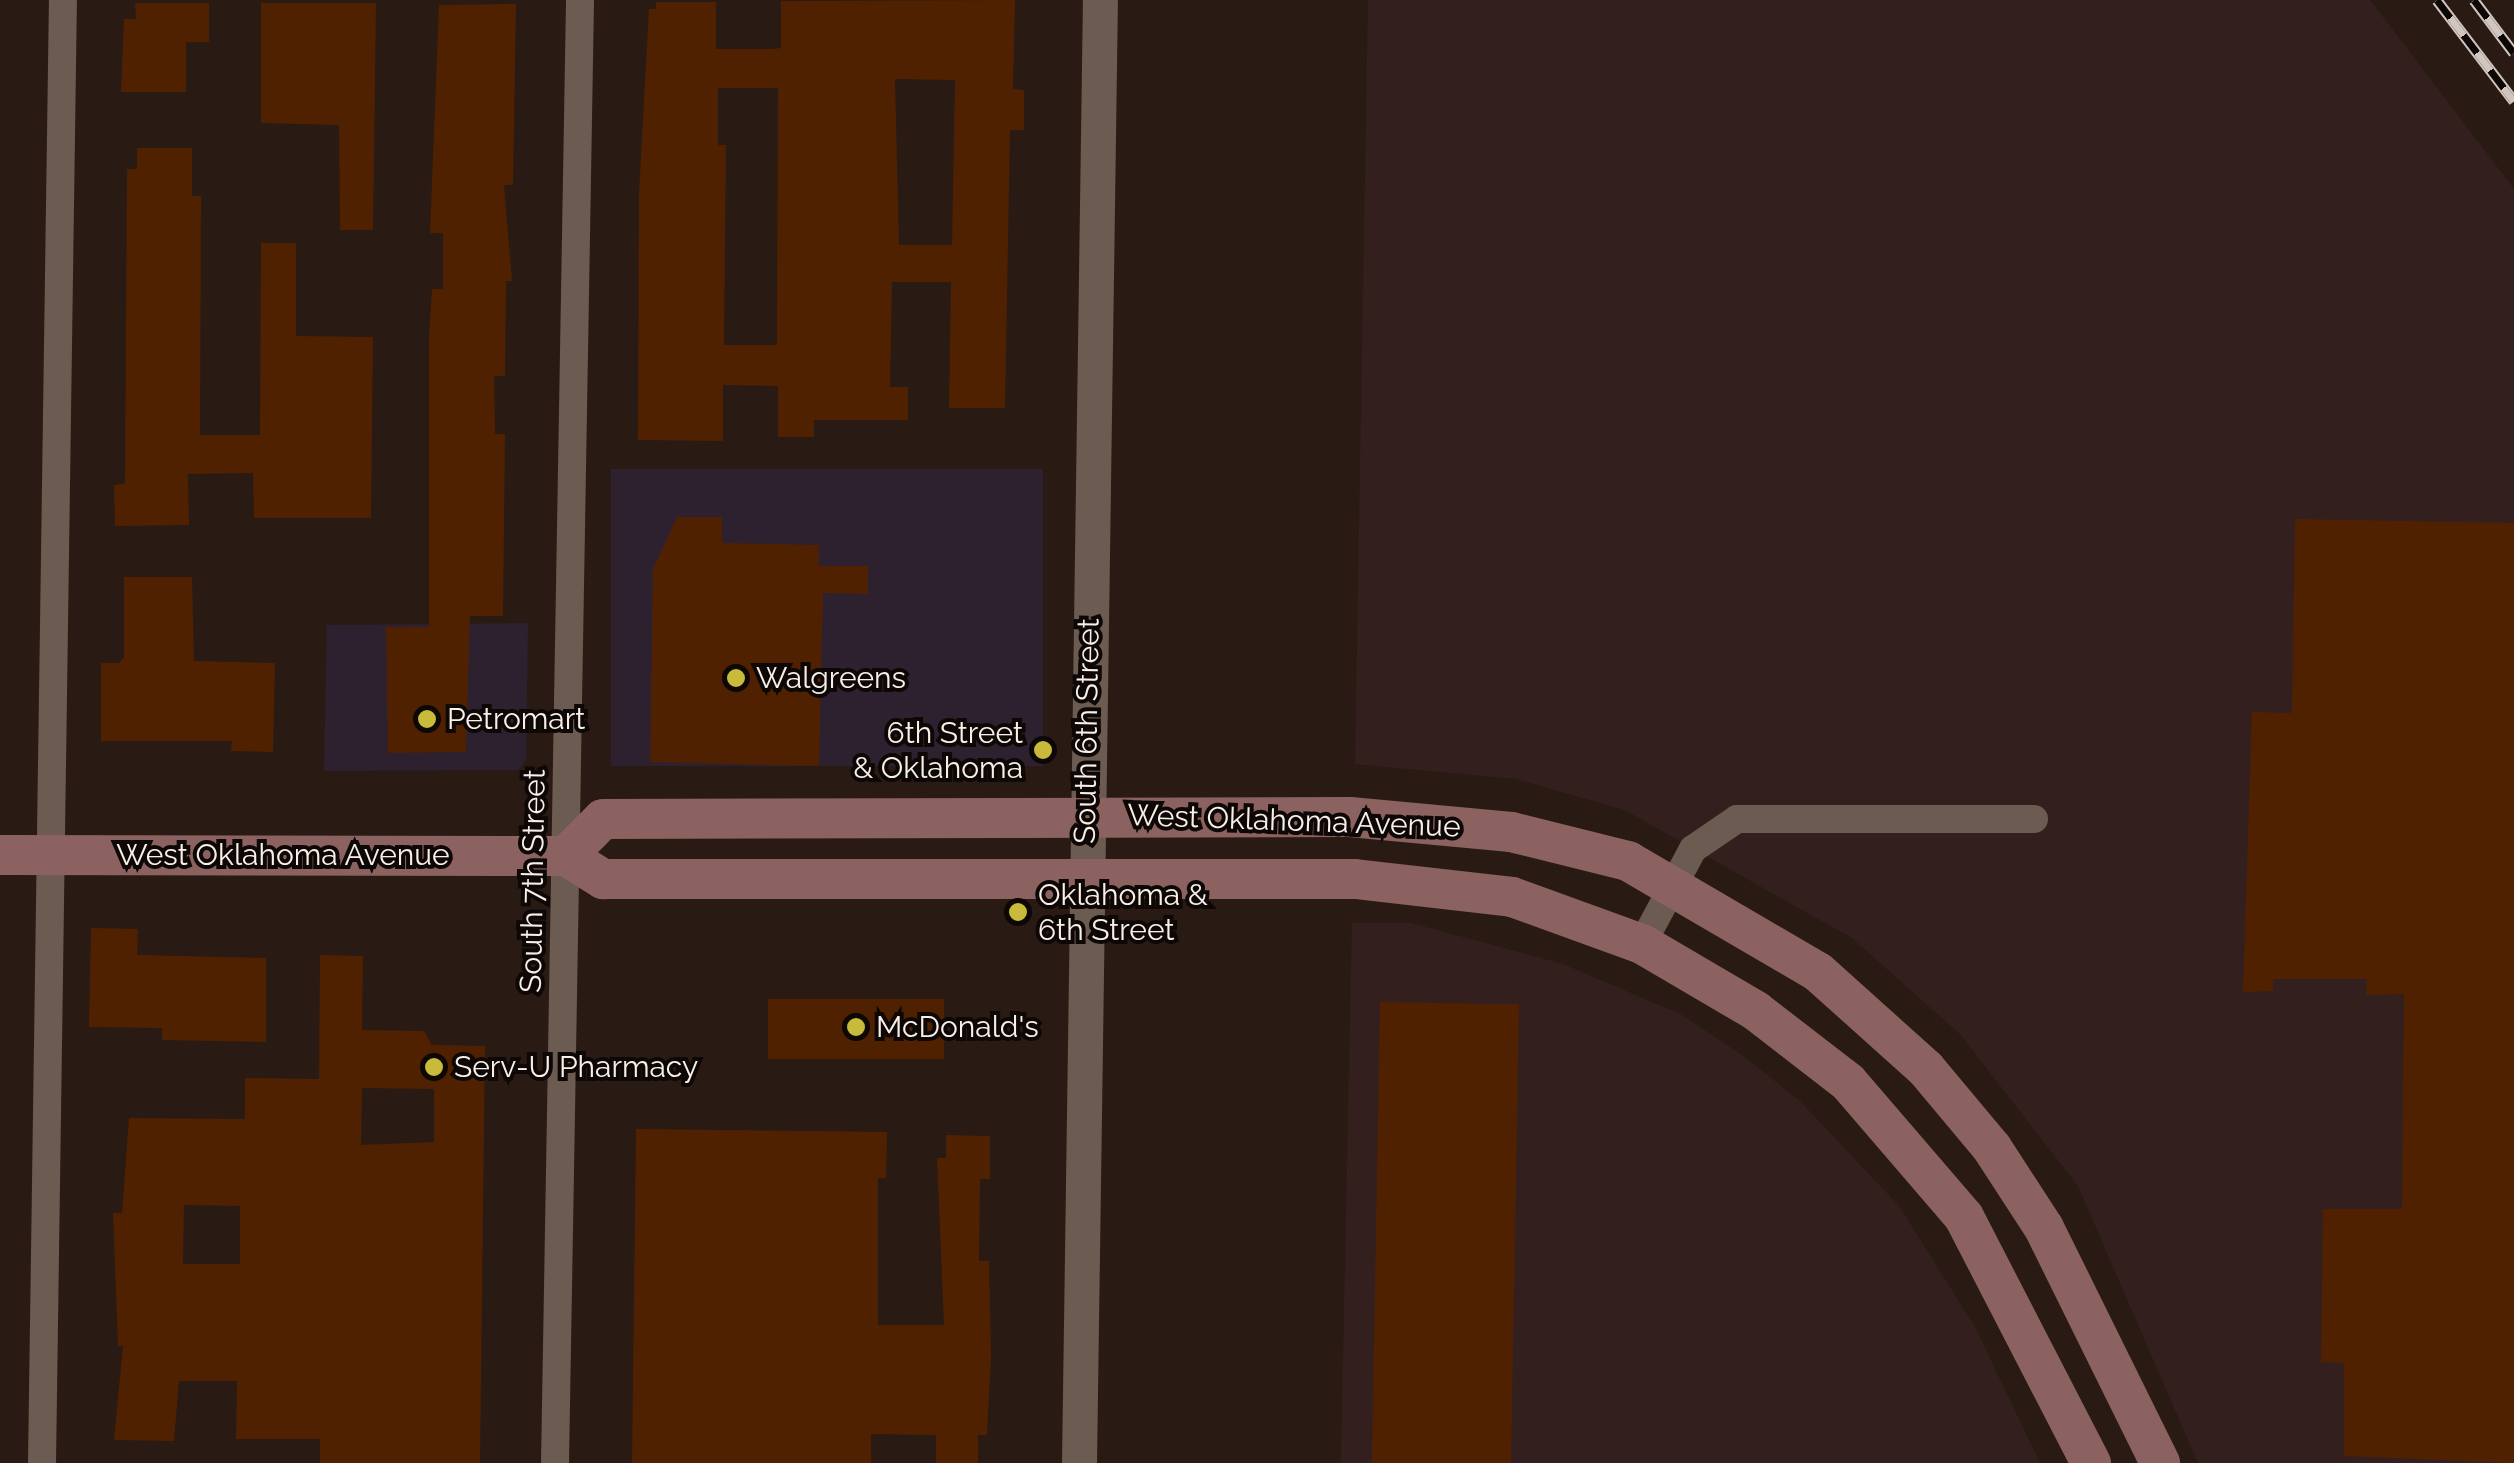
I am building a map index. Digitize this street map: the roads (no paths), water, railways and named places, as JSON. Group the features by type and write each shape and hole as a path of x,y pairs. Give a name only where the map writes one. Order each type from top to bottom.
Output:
{"main road":[{"name":"West Oklahoma Avenue","path":"566,856 602,819 1086,816 1434,821 1569,845 1673,882 1818,972 1926,1069 1992,1148 2044,1228 2160,1463"},
{"name":"West Oklahoma Avenue","path":"0,854 566,856 603,879 1406,882 1512,897 1642,944 1802,1042 1923,1162 1996,1270 2091,1463"}],"street":[{"path":"42,1463 47,854 63,0"},
{"name":"South 7th Street","path":"555,1463 580,0"},
{"name":"South 6th Street","path":"1079,1463 1084,878 1100,0"},
{"path":"1642,944 1693,848 1737,820 2034,820"}],"railway":[{"path":"2437,0 2514,101"},
{"path":"2474,0 2514,53"}],"place":[{"name":"Walgreens","path":"736,678"},
{"name":"Petromart","path":"427,719"},
{"name":"6th Street & Oklahoma","path":"1043,750"},
{"name":"Oklahoma & 6th Street","path":"1018,912"},
{"name":"McDonald's","path":"856,1027"},
{"name":"Serv-U Pharmacy","path":"434,1067"}]}
